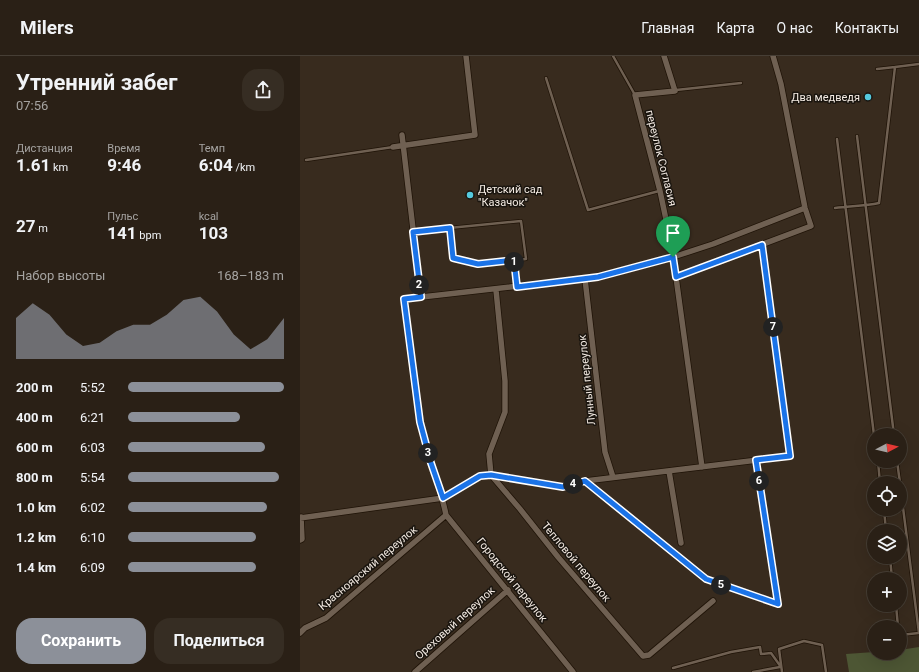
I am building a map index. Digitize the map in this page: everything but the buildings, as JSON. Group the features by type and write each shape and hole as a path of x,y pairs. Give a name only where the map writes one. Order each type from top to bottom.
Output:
{"street":[{"path":"393,146 475,136 466,56"},
{"path":"664,56 675,90"},
{"path":"676,277 811,226 805,208 781,84 773,56"},
{"name":"переулок Согласия","path":"675,90 635,95 660,191 673,257 702,468"},
{"path":"402,135 421,297 496,290 598,277 673,257 713,244 805,208"},
{"path":"300,540 302,539 301,518 443,498 480,476 491,475 563,487 585,481 613,477 702,468 790,456 762,245"},
{"name":"Лунный переулок","path":"585,279 605,452 613,477"},
{"path":"491,475 489,454 505,412 505,381 496,290"},
{"name":"Городской переулок","path":"421,297 404,299 420,422 431,463 443,498 446,515 573,672"},
{"path":"585,481 706,579 778,604 756,460"},
{"path":"669,471 681,543"},
{"name":"Тепловой переулок","path":"491,475 520,508 558,557 643,656 649,655 713,601"},
{"name":"Красноярский переулок","path":"300,633 305,628 326,618 446,515"},
{"name":"Ореховый переулок","path":"415,672 508,590"}],"lane":[{"path":"613,56 635,95"},
{"path":"877,69 919,64"},
{"path":"835,208 846,206 866,206 879,203 895,67"},
{"path":"546,78 588,210 660,191"},
{"path":"675,90 741,83"},
{"path":"857,136 893,428"},
{"path":"837,138 873,428"},
{"path":"306,160 393,146"},
{"path":"413,232 450,228 521,221 526,259 478,264 453,258 450,228"},
{"path":"514,260 517,287"},
{"path":"904,516 919,633 907,634"},
{"path":"782,672 779,649 804,641 822,645 826,672"},
{"path":"673,668 731,652 760,647 761,654 771,653 781,667"},
{"path":"753,672 781,667"}],"green space":[{"path":"919,647 919,672 849,672 846,654 867,652 867,660 907,660 907,649"}],"place":[{"name":"Два медведя","path":"868,97"},
{"name":"Детский сад \"Казачок\"","path":"470,195"}],"route":[{"path":"450,228 453,258 478,264 514,260 517,287 598,277 673,257 676,277 762,245 790,456 756,460 778,604 706,579 585,481 563,487 491,475 480,476 443,498 431,463 420,422 404,299 421,297 413,232 450,228"}]}
